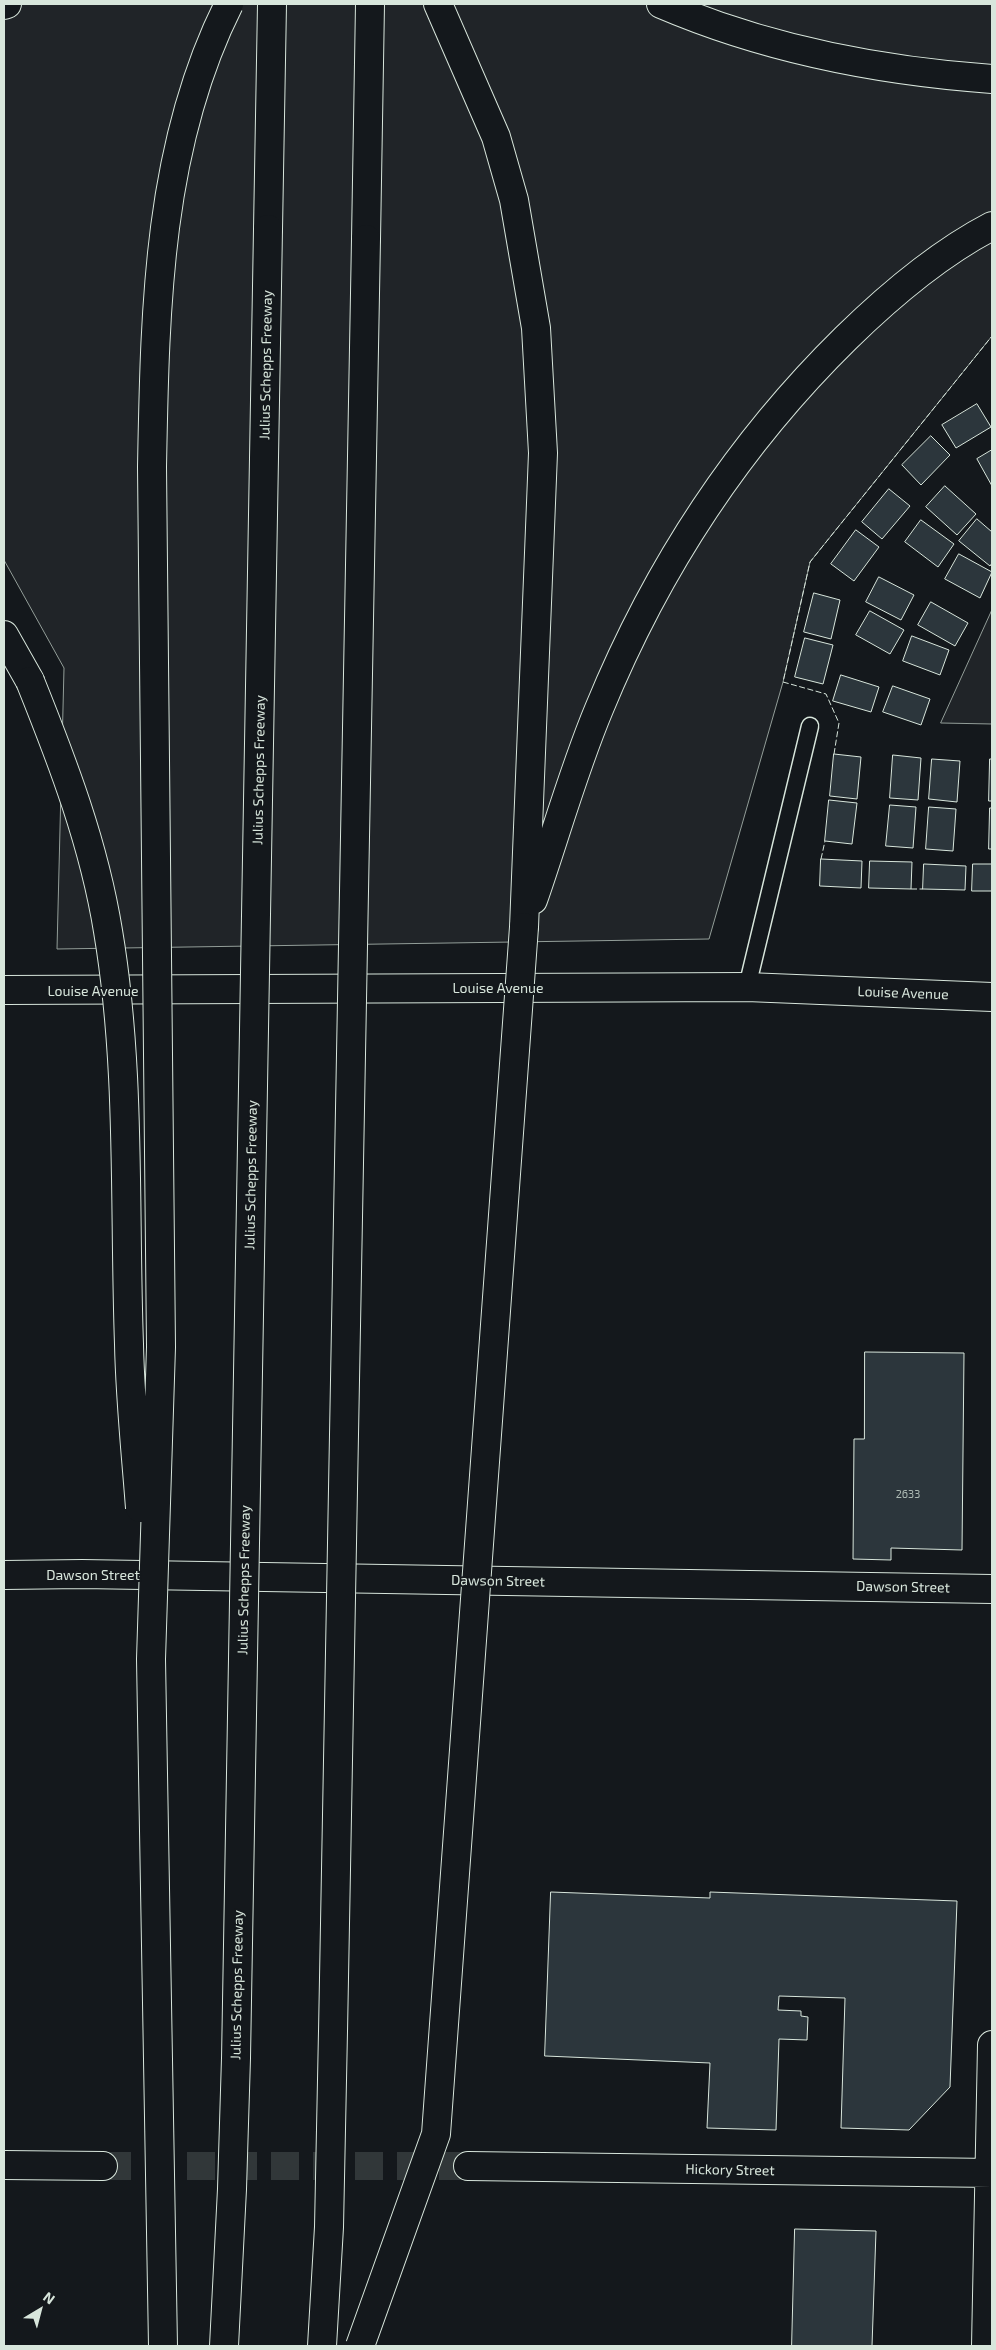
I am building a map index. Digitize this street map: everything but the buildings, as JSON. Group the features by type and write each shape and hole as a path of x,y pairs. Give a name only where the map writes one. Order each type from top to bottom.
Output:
{"main road":[{"path":"163,2346 151,1659 161,1347 152,487 154,368 160,273 172,179 198,78 229,4"},
{"name":"Julius Schepps Freeway","path":"224,2346 232,2189 236,2048 272,4"},
{"path":"322,2346 329,2227 333,2051 370,4"},
{"path":"360,2346 436,2134 524,927 543,453 536,328 514,200 496,137 470,73 438,4"},
{"path":"662,4 742,35 805,52 910,72 992,79"},
{"path":"524,927 599,710 639,622 683,540 741,456 804,379 884,300 966,239 992,226"},
{"path":"4,636 30,681 62,760 89,840 109,931 124,1100 129,1346 151,1659"},
{"name":"Louise Avenue","path":"4,990 747,987 992,997"},
{"name":"Dawson Street","path":"4,1575 101,1574 992,1589"},
{"path":"986,2346 990,2269 992,2045"},
{"path":"4,2165 103,2166"},
{"name":"Hickory Street","path":"468,2166 991,2173"}],"lane":[{"path":"747,987 810,726"}],"shaded area":[{"path":"4,4 992,4 992,336 810,562 783,682 709,939 57,949 64,668 4,560"},
{"path":"992,610 992,724 941,723"}],"tunnel":[{"path":"103,2166 468,2166"}],"fence":[{"path":"834,754 839,723 826,694 783,682 810,562 992,336"},
{"path":"821,859 825,841"},
{"path":"911,889 923,889"}]}
